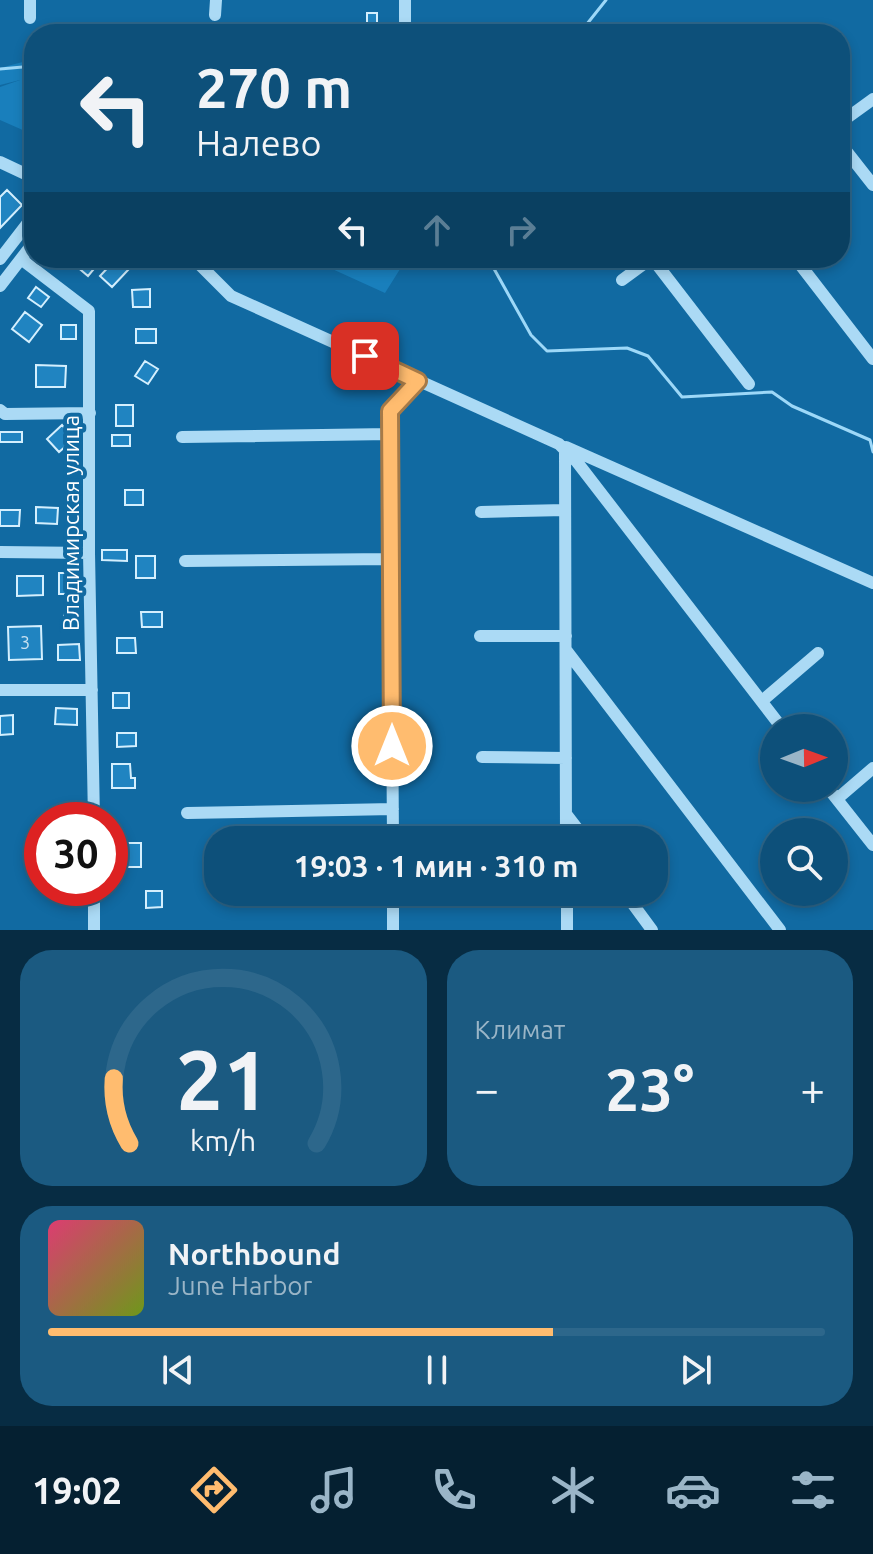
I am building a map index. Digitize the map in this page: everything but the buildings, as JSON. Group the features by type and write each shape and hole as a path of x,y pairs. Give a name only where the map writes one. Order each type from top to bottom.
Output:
{"street":[{"path":"30,0 30,18"},
{"path":"215,15 216,0"},
{"path":"405,0 405,24"},
{"path":"850,116 873,99"},
{"path":"850,156 873,185"},
{"path":"0,162 24,173"},
{"path":"0,259 24,228"},
{"path":"0,286 24,255"},
{"name":"Владимирская улица","path":"33,268 89,311 94,802"},
{"path":"203,268 231,296 562,447 873,583"},
{"path":"622,280 638,268"},
{"path":"660,268 749,384"},
{"path":"803,268 873,359"},
{"path":"393,826 390,411 418,381"},
{"path":"0,410 5,414 90,413"},
{"path":"182,437 390,434"},
{"path":"562,447 566,826"},
{"path":"562,447 577,462 772,714"},
{"path":"481,512 565,510"},
{"path":"0,552 89,553"},
{"path":"185,561 391,559"},
{"path":"480,636 566,636"},
{"path":"566,650 780,930"},
{"path":"762,701 818,653"},
{"path":"0,690 92,690"},
{"path":"482,757 566,758"},
{"path":"848,790 873,768"},
{"path":"839,802 873,845"},
{"path":"187,813 393,809"},
{"path":"566,814 575,826"},
{"path":"94,906 94,930"},
{"path":"393,906 393,930"},
{"path":"567,906 567,930"},
{"path":"634,906 652,930"}],"shaded area":[{"path":"24,62 24,131 0,120 0,87 20,80 0,85 0,68"},
{"path":"330,268 401,268 385,293"}],"waterway":[{"path":"587,24 606,0"},
{"path":"0,69 24,67"},
{"path":"494,268 531,335 547,351 627,348 648,356 682,397 772,392 792,406 870,440 873,452"}],"route":[{"path":"365,356 418,381 390,411 392,746"}]}
